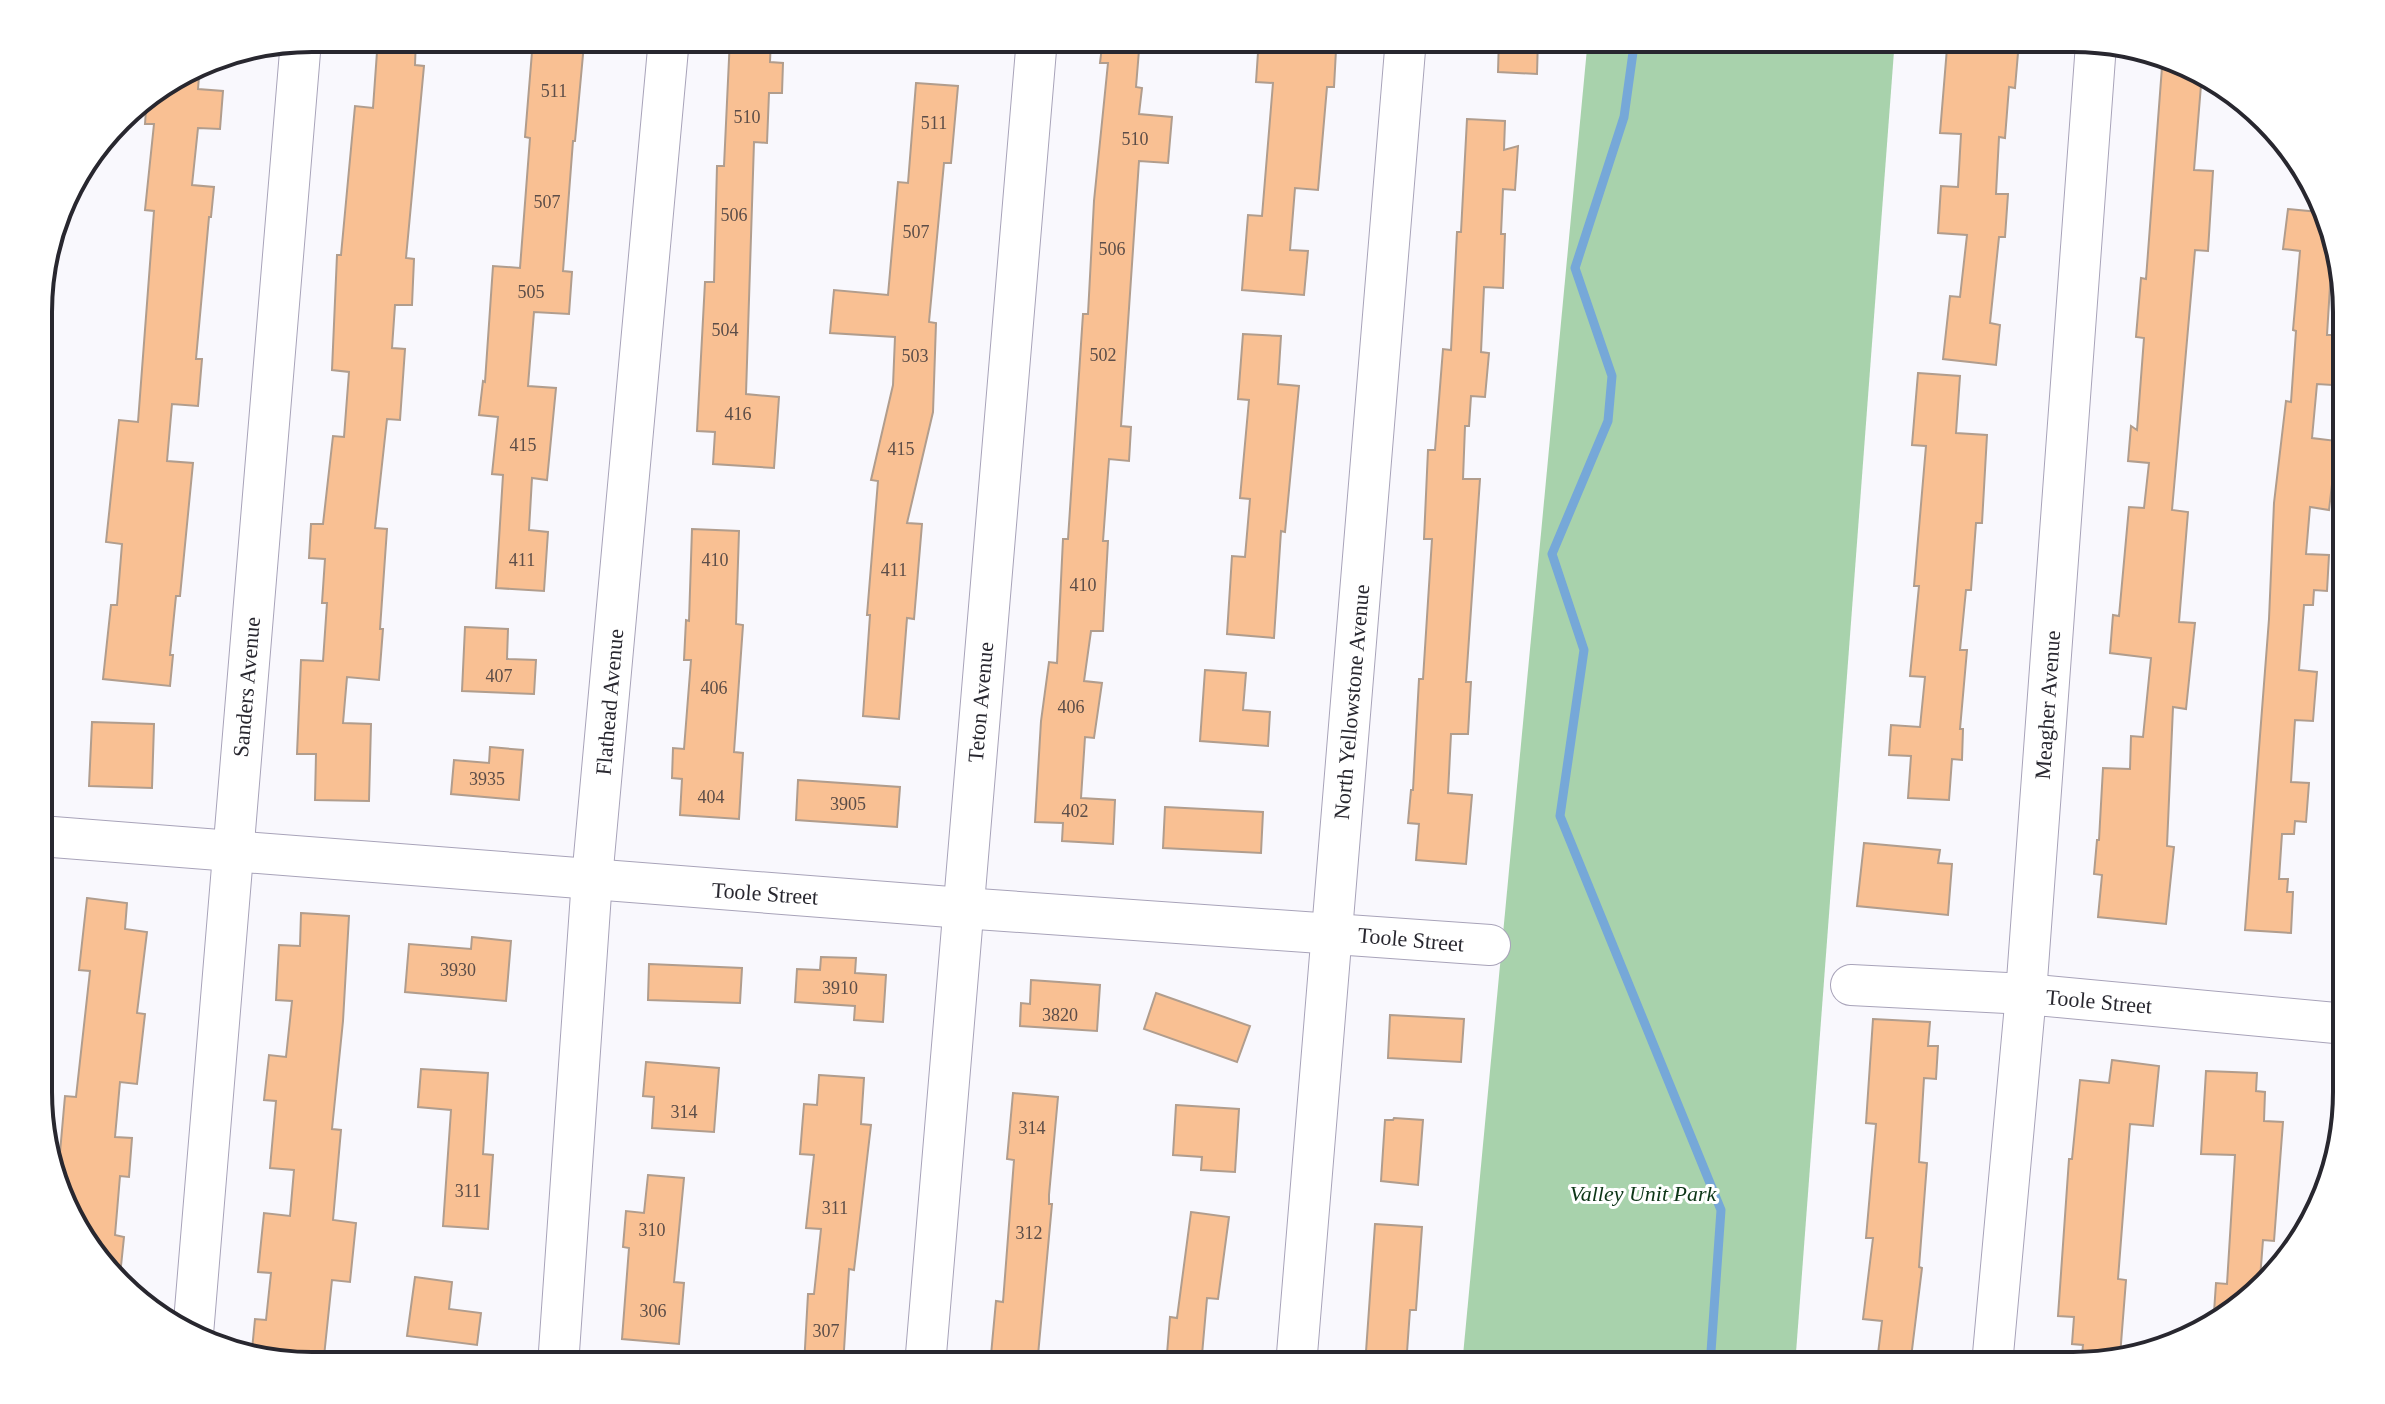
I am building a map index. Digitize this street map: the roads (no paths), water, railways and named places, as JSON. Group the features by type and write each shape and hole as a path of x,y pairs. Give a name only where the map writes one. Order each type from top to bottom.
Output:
{"street":[{"name":"Flathead Avenue","path":"559,1352 592,879 668,52"},
{"name":"Teton Avenue","path":"926,1352 1036,52"},
{"name":"North Yellowstone Avenue","path":"1297,1351 1405,52"},
{"name":"Sanders Avenue","path":"194,1323 300,53"},
{"name":"Meagher Avenue","path":"1993,1351 2026,994 2095,53"},
{"name":"Toole Street","path":"52,837 963,908 1490,945"},
{"name":"Toole Street","path":"1851,985 2026,994 2332,1023"}],"waterway":[{"path":"1633,52 1624,117 1575,268 1612,376 1608,421 1552,554 1584,650 1560,816 1721,1210 1711,1351"}],"park label":[{"name":"Valley Unit Park","path":"1643,1193"}]}
